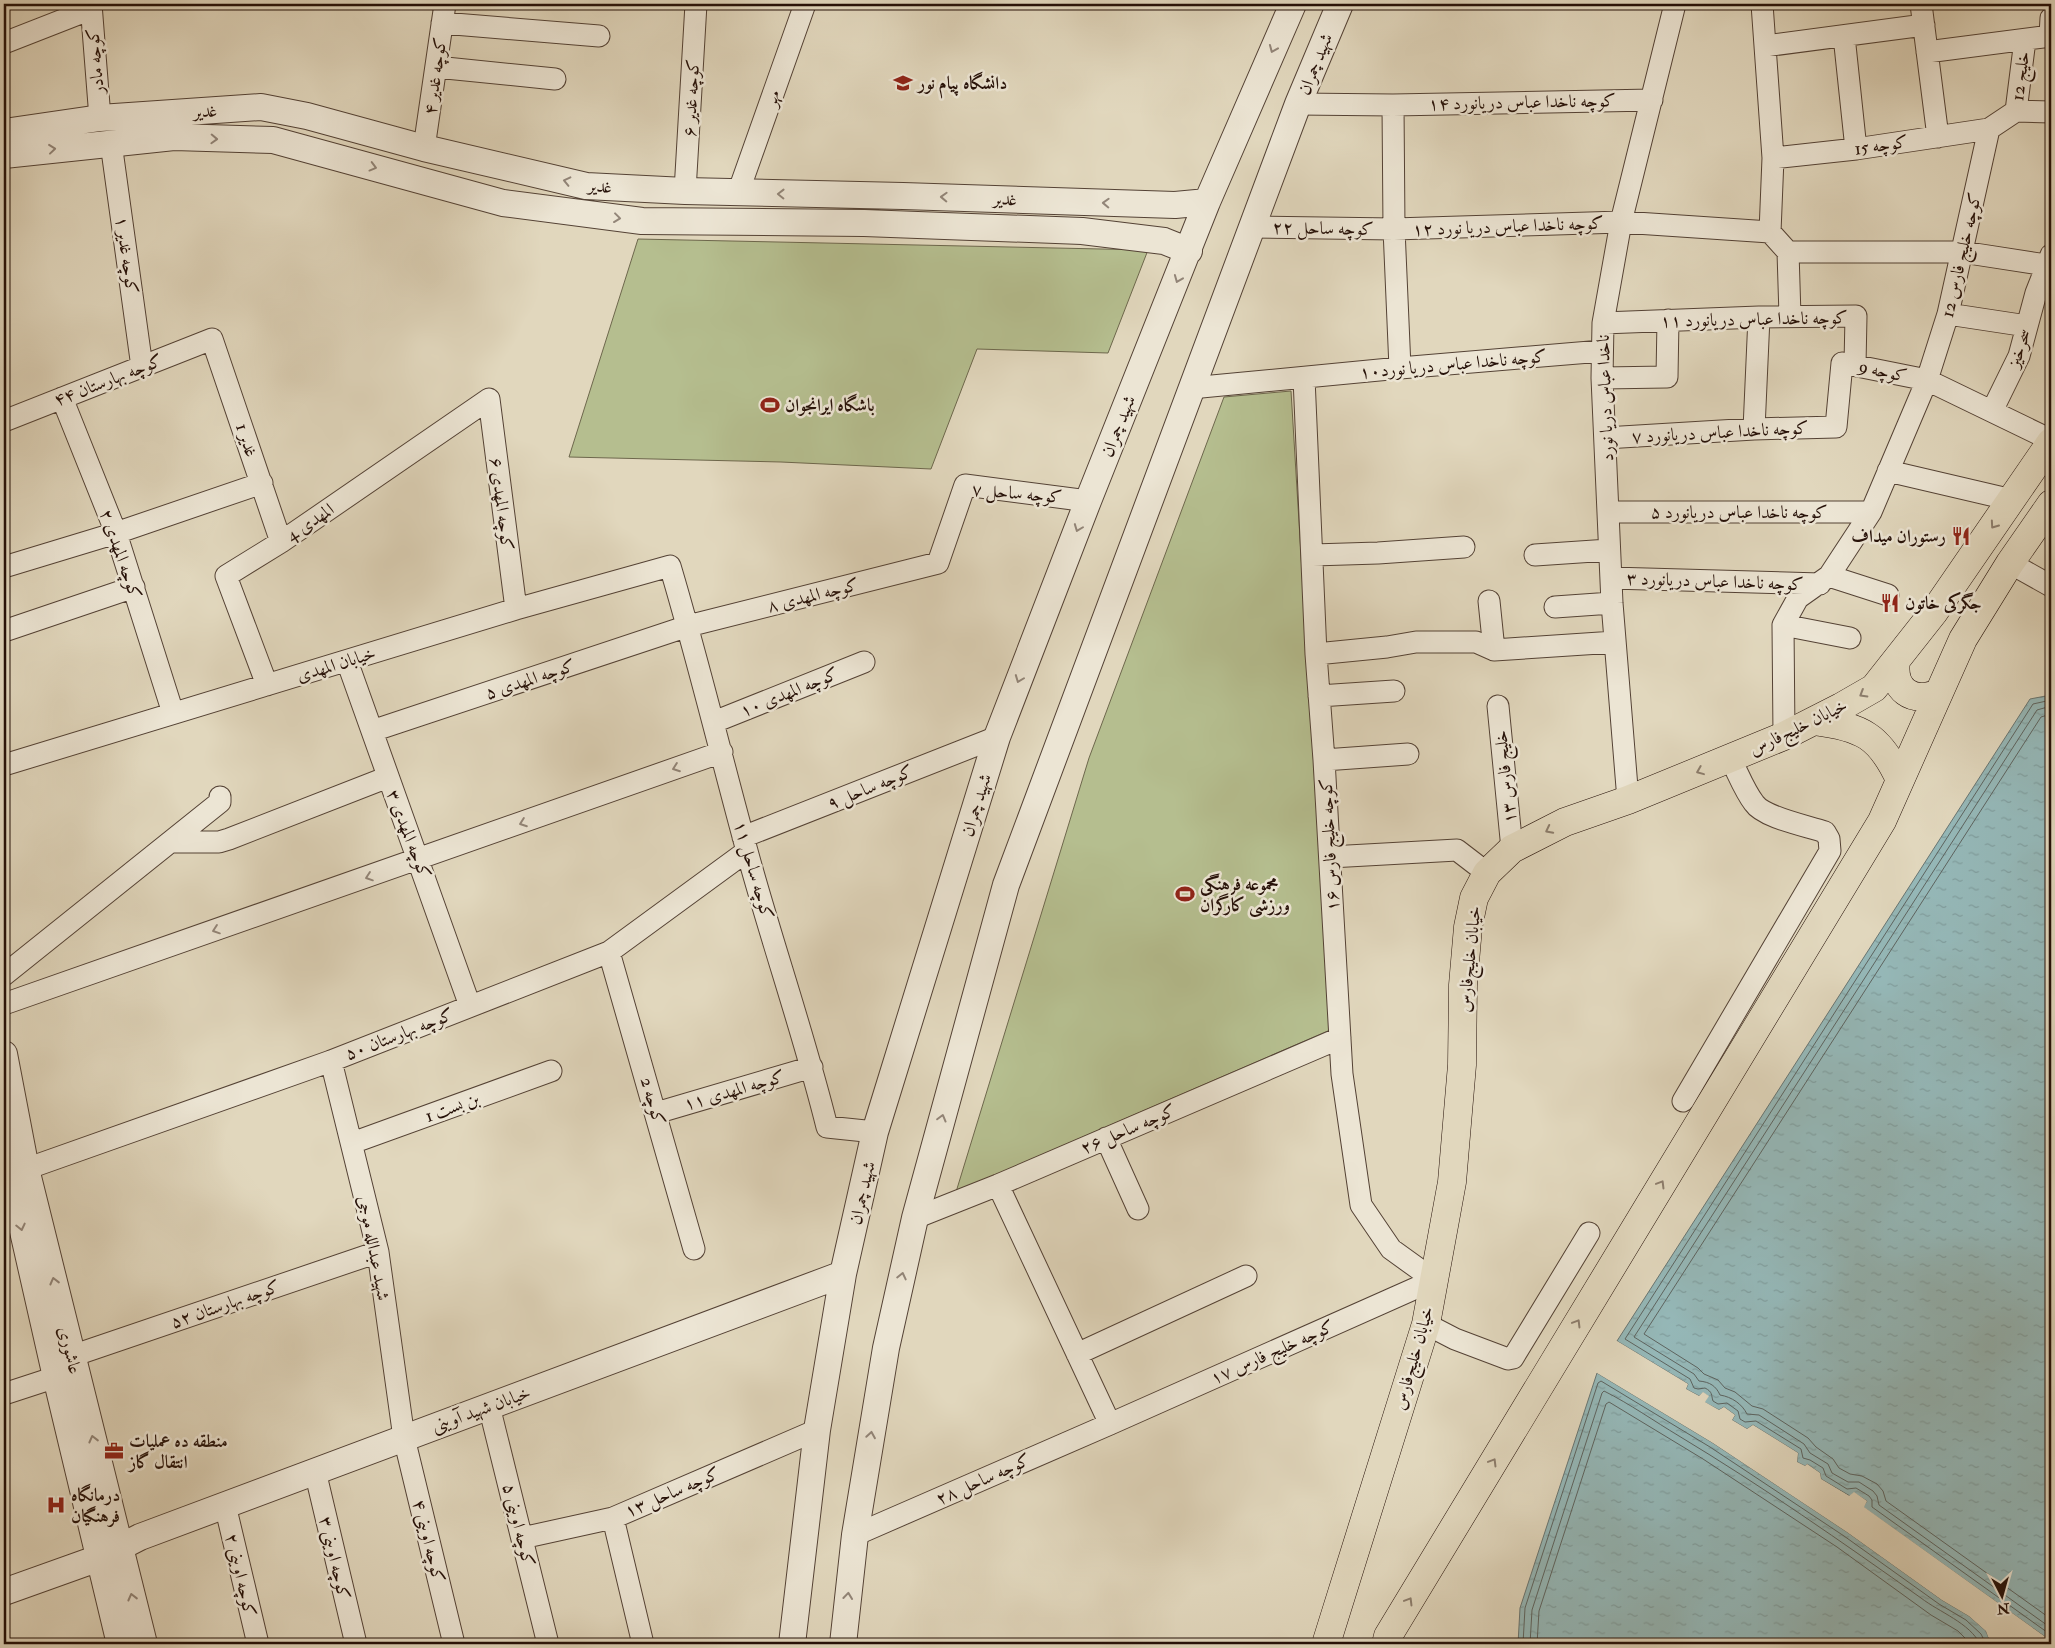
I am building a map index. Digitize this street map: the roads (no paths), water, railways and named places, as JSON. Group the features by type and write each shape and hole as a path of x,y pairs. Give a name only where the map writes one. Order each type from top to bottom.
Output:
{"main road":[{"name":"خیابان خلیج‌فارس","path":"1326,1644 1426,1324 1452,1182 1462,1065 1463,985 1468,927 1474,898 1487,873 1512,848 1565,822 1628,800 1784,736 1874,688 1934,612 2051,441"},
{"path":"1386,1644 1388,1636 1398,1619 1882,821 1963,639 2010,563 2051,504"},
{"path":"1896,661 1894,672 1898,684 1906,692 1916,697 1928,697 1939,693"},
{"path":"1815,720 1849,726 1868,735 1882,748 1893,764 1900,780"}],"street":[{"name":"کوچه غدیر ۶","path":"685,192 696,4"},
{"name":"مهر","path":"738,193 805,4"},
{"name":"شهید چمران","path":"792,1644 817,1430 843,1274 875,1132 997,737 1088,501 1207,202 1293,4"},
{"name":"شهید چمران","path":"843,1644 855,1535 886,1348 915,1218 1006,885 1298,104 1340,4"},
{"name":"ناخدا عباس دریا نورد","path":"1628,800 1612,603 1602,378 1603,323 1621,222 1675,4"},
{"path":"1762,4 1773,158 1770,232 1788,252 1790,316"},
{"path":"1920,4 1938,137"},
{"path":"4,43 91,6"},
{"name":"کوچه مادر","path":"91,6 100,118"},
{"path":"444,13 599,36"},
{"name":"کوچه غدیر ۴","path":"424,148 444,13"},
{"path":"1765,46 1924,25"},
{"path":"1927,52 2025,40 2051,30"},
{"path":"1844,36 1856,149"},
{"name":"خلیج 12","path":"1989,129 2016,111 2025,40"},
{"path":"436,67 556,79"},
{"name":"کوچه ناخدا عباس دریانورد ۱۴","path":"1298,104 1652,100"},
{"path":"1393,104 1394,229 1400,368"},
{"name":"غدیر","path":"4,149 100,118 260,107 307,116 424,148 586,186 685,192 913,196 1136,204 1175,205 1207,202"},
{"path":"2016,111 2051,112"},
{"name":"کوچه 15","path":"1773,158 1856,149 1989,129"},
{"name":"کوچه خلیج فارس 12","path":"1824,580 1870,512 1927,380 1948,314 1989,129"},
{"name":"غدیر","path":"4,149 111,144 174,137 273,140 503,203 642,221 874,224 1082,231 1164,240 1189,251"},
{"name":"کوچه غدیر ۱","path":"111,144 142,367"},
{"path":"1132,237 1138,232 1141,222 1136,204"},
{"name":"کوچه ناخدا عباس دریا نورد ۱۲","path":"1394,229 1621,222 1770,232"},
{"name":"کوچه ساحل ۲۲","path":"1252,227 1394,229"},
{"path":"1788,252 1962,252 2049,260"},
{"name":"سحرخیز","path":"1992,411 2019,356 2036,293 2049,260"},
{"path":"1948,314 2027,326"},
{"name":"کوچه ناخدا عباس دریانورد ۱۱","path":"1603,323 1790,316 1856,316 1855,365"},
{"path":"1754,429 1759,317"},
{"path":"1602,378 1667,377 1668,320"},
{"name":"کوچه بهارستان ۴۴","path":"4,421 212,339"},
{"name":"غدیر 1","path":"212,339 282,542"},
{"name":"کوچه ناخدا عباس دریا نورد۱۰","path":"1191,388 1400,368 1602,352"},
{"name":"کوچه 9","path":"1836,427 1842,363 1927,380 2051,441"},
{"name":"کوچه خلیج فارس ۱۶","path":"1304,378 1316,654 1342,1074 1361,1205 1392,1250 1434,1280"},
{"name":"کوچه المهدی ۲","path":"62,398 116,533 173,713"},
{"name":"المهدی 4","path":"267,685 226,576 282,542 489,400"},
{"name":"کوچه المهدی ۶","path":"489,400 516,610"},
{"name":"کوچه ناخدا عباس دریانورد ۷","path":"1605,438 1754,429 1836,427"},
{"path":"1888,471 2012,500"},
{"path":"4,567 116,533 262,483"},
{"name":"کوچه ساحل ۷","path":"938,563 966,485 1088,501"},
{"name":"کوچه ناخدا عباس دریانورد ۵","path":"1608,512 1870,512"},
{"path":"1313,555 1378,554 1464,547"},
{"path":"1535,555 1610,550"},
{"name":"کوچه المهدی ۸","path":"688,626 938,563"},
{"path":"2010,563 2051,586"},
{"name":"خیابان المهدی","path":"4,765 516,610 670,566"},
{"name":"کوچه ساحل ۱۱","path":"670,566 714,722 745,844 812,1067 827,1127 875,1132"},
{"name":"کوچه ناخدا عباس دریانورد ۳","path":"1611,578 1824,580 1888,595"},
{"path":"1784,736 1783,625 1798,598 1824,580"},
{"path":"4,631 134,587"},
{"path":"1489,601 1494,650"},
{"path":"1555,607 1612,603"},
{"path":"1783,625 1850,638"},
{"name":"کوچه المهدی ۵","path":"372,731 688,626"},
{"path":"1316,654 1387,647 1416,642 1476,642 1494,650 1615,642"},
{"name":"کوچه المهدی ۳","path":"347,661 388,778 420,859 470,1006"},
{"name":"کوچه المهدی ۱۰","path":"714,722 864,662"},
{"path":"1319,696 1394,691"},
{"name":"خلیج فارس ۱۳","path":"1498,706 1512,848"},
{"name":"کوچه ساحل ۹","path":"745,844 997,737"},
{"path":"4,1004 722,752"},
{"path":"1324,760 1408,754"},
{"path":"1683,1101 1830,851 1829,838 1826,832 1774,816 1761,810 1754,804 1730,758"},
{"path":"170,842 219,842 388,778"},
{"path":"4,974 220,802 220,798"},
{"name":"کوچه بهارستان ۵۰","path":"14,1177 331,1061 609,952 745,844"},
{"path":"1330,858 1456,850 1487,873"},
{"name":"کوچه 2","path":"609,952 694,1249"},
{"name":"کوچه ساحل ۲۶","path":"915,1218 998,1185 1340,1038"},
{"name":"عاشوری","path":"4,1054 14,1177 56,1377 109,1552 144,1644"},
{"name":"شهید عبدالله موجی","path":"331,1061 378,1252 404,1438"},
{"name":"کوچه المهدی ۱۱","path":"656,1113 812,1067"},
{"name":"بن بست 1","path":"352,1143 551,1071"},
{"path":"1106,1138 1138,1210"},
{"name":"عاشوری","path":"4,1145 72,1356 109,1552 120,1644"},
{"path":"998,1185 1110,1424"},
{"path":"1426,1324 1472,1346 1508,1359 1513,1358 1589,1234"},
{"name":"کوچه بهارستان ۵۲","path":"72,1356 378,1252"},
{"name":"خیابان شهید آوینی","path":"4,1592 109,1552 140,1537 843,1274"},
{"path":"1077,1354 1246,1276"},
{"name":"کوچه خلیج فارس ۱۷","path":"1110,1424 1434,1280"},
{"path":"4,1394 56,1377"},
{"name":"کوچه اوینی ۵","path":"489,1406 548,1644"},
{"name":"کوچه ساحل ۲۸","path":"855,1535 1110,1424"},
{"name":"کوچه ساحل ۱۳","path":"522,1538 613,1518 817,1430"},
{"name":"کوچه اوینی ۴","path":"404,1438 454,1644"},
{"name":"کوچه اوینی ۳","path":"315,1471 356,1644"},
{"name":"کوچه اوینی ۲","path":"225,1505 258,1644"},
{"path":"613,1518 643,1644"}],"water":[{"path":"2051,695 2051,1641 1863,1507 1867,1501 1854,1493 1850,1496 1821,1479 1820,1473 1807,1464 1805,1466 1797,1462 1798,1453 1753,1425 1747,1429 1732,1420 1735,1415 1724,1407 1719,1410 1704,1402 1708,1396 1703,1393 1699,1396 1686,1389 1688,1384 1617,1341 2030,699"},
{"path":"1597,1373 1713,1443 1847,1532 1942,1600 1969,1616 1986,1631 1991,1644 1518,1644 1520,1608"}],"place":[{"name":"دانشگاه پیام نور","path":"903,83"},
{"name":"باشگاه ایرانجوان","path":"770,405"},
{"name":"رستوران میداف","path":"1961,536"},
{"name":"جگرکی خاتون","path":"1890,603"},
{"name":"مجموعه فرهنگی ورزشی کارگران","path":"1185,894"},
{"name":"منطقه ده عملیات انتقال گاز","path":"114,1451"},
{"name":"درمانگاه فرهنگیان","path":"56,1505"}]}
